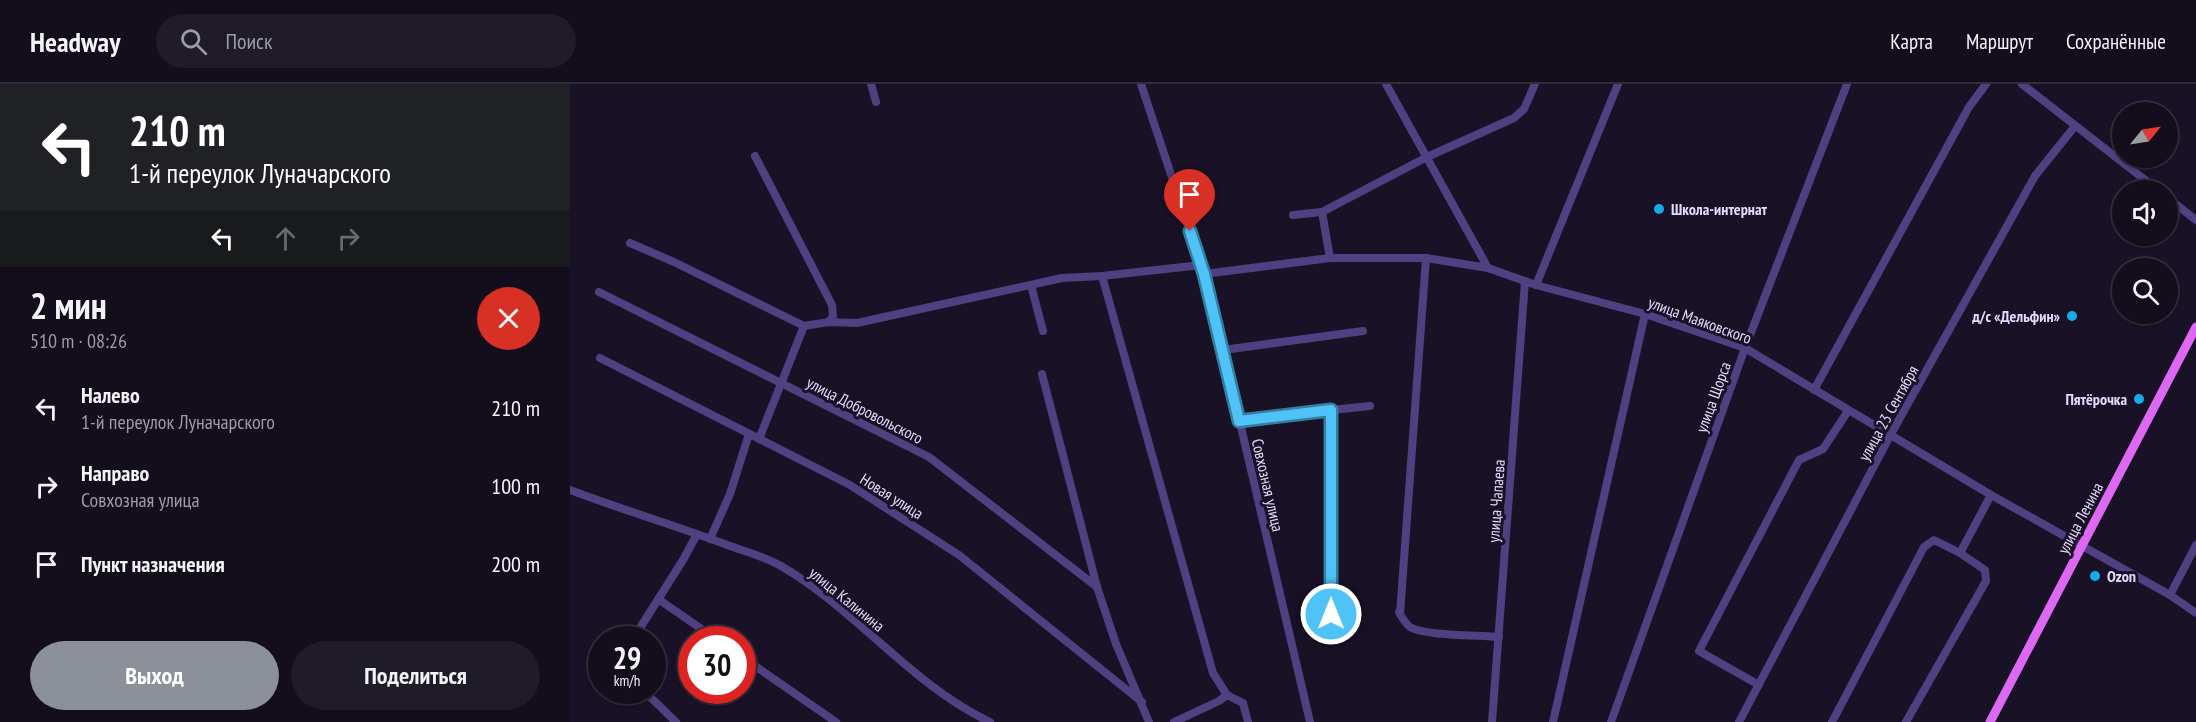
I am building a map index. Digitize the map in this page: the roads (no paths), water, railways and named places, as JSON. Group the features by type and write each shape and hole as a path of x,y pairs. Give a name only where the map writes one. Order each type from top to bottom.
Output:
{"main road":[{"name":"улица Ленина","path":"1990,722 2196,327"}],"street":[{"path":"871,84 876,102"},
{"name":"Совхозная улица","path":"1141,84 1204,274 1310,722"},
{"path":"1386,84 1488,268"},
{"path":"1293,215 1322,212 1427,157 1514,118 1524,109 1535,84"},
{"path":"1536,285 1618,84"},
{"name":"улица Щорса","path":"1611,722 1744,348 1847,84"},
{"path":"1814,390 1969,107 1986,84"},
{"path":"2022,84 2145,180"},
{"name":"улица 23 Сентября","path":"1739,722 1891,434 2035,176 2075,126"},
{"path":"755,156 832,305 833,316 829,322"},
{"path":"2178,206 2196,220"},
{"path":"1322,212 1330,258"},
{"path":"630,243 804,326 829,322 857,323 1062,278 1201,265"},
{"name":"улица Маяковского","path":"1204,274 1330,258 1426,258 1488,268 1536,285 1645,314 1725,340 1744,348 1991,495 2170,595 2196,613"},
{"path":"1426,258 1399,613 1403,621 1412,628 1428,633 1499,637"},
{"path":"1102,276 1213,673 1227,695 1243,703 1248,722"},
{"name":"улица Чапаева","path":"1492,722 1525,281"},
{"path":"1031,285 1043,331"},
{"name":"улица Добровольского","path":"599,292 929,457 1097,587"},
{"path":"1553,722 1645,314"},
{"path":"759,439 804,326"},
{"path":"1223,350 1363,331"},
{"name":"Новая улица","path":"600,358 850,485 959,555 1142,702"},
{"path":"1042,374 1097,587 1116,645 1149,722"},
{"path":"1239,421 1370,406"},
{"path":"1331,410 1331,614"},
{"path":"1759,685 1699,651 1799,460 1823,449 1848,411"},
{"path":"710,538 730,494 749,434"},
{"name":"улица Калинина","path":"570,490 779,564 819,591 938,692 990,722"},
{"path":"1960,553 1991,495"},
{"path":"641,626 697,534"},
{"path":"1832,722 1924,547 1934,540 1960,553 1985,570 1986,581 1906,722"},
{"path":"2170,595 2196,545"},
{"path":"658,599 697,626"},
{"path":"756,667 836,722"},
{"path":"1174,722 1227,695"},
{"path":"657,704 676,722"}],"place":[{"name":"Школа-интернат","path":"1659,209"},
{"name":"д/с «Дельфин»","path":"2072,316"},
{"name":"Пятёрочка","path":"2139,399"},
{"name":"Ozon","path":"2095,576"}]}
